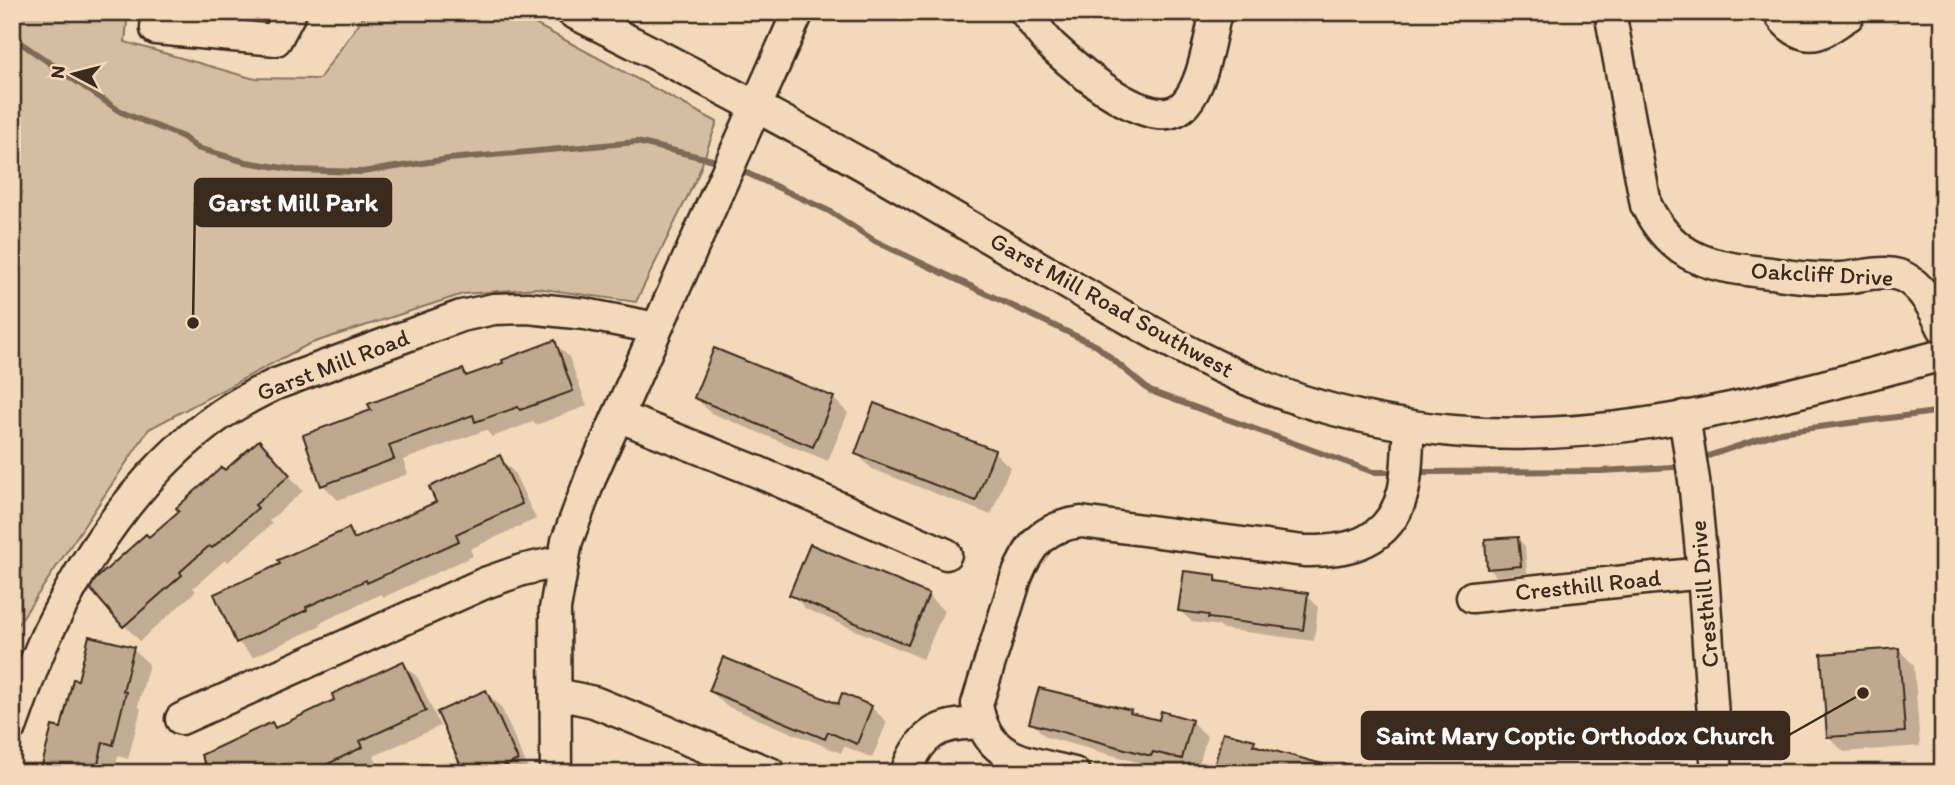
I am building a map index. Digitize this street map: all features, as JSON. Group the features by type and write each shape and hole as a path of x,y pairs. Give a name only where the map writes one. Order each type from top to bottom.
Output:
{"street":[{"path":"157,12 156,29 276,40 291,12"},
{"name":"Garst Mill Road Southwest","path":"572,12 827,143 1149,331 1222,368 1297,399 1353,415 1457,432 1522,433 1599,428 1684,416 1781,397 1943,355"},
{"path":"556,773 555,609 567,541 592,474 798,12"},
{"path":"1024,12 1050,44 1082,72 1117,97 1145,111 1162,113 1177,110 1195,90 1216,12"},
{"name":"Oakcliff Drive","path":"1612,12 1646,205 1655,224 1670,240 1696,258 1722,268 1813,278 1878,273 1900,276 1919,288 1943,328"},
{"path":"1779,12 1791,28 1804,34 1817,34 1848,16 1849,12"},
{"name":"Garst Mill Road","path":"12,725 49,631 73,586 113,523 141,488 189,440 238,404 276,384 461,316 494,309 528,308 585,314 656,328"},
{"path":"618,416 758,472 946,554"},
{"name":"Cresthill Drive","path":"1684,416 1694,480 1703,573 1717,773"},
{"path":"1073,773 1032,768 997,748 980,724 977,704 1016,578 1023,560 1036,541 1048,531 1064,524 1081,522 1304,551 1355,547 1370,540 1385,527 1396,510 1403,491 1409,426"},
{"path":"181,719 485,583 522,570 562,561"},
{"name":"Cresthill Road","path":"1472,597 1703,573"},
{"path":"557,694 594,702 771,773"},
{"path":"906,773 911,759 925,738 944,727 962,723 980,724"}],"shaded area":[{"path":"12,12 128,12 125,42 251,78 319,79 367,12 513,12 717,122 698,175 636,302 536,288 463,294 309,344 149,429 12,633"}],"building":[{"path":"193,12 252,12 251,29 192,25"},
{"path":"555,340 573,391 520,410 518,407 475,422 473,415 389,445 394,459 321,486 303,435 371,410 368,404 463,369 466,376"},
{"path":"714,348 834,397 813,447 694,398"},
{"path":"874,403 995,450 976,501 855,454"},
{"path":"259,440 290,475 255,505 258,508 212,548 209,546 180,572 182,575 123,627 88,586 146,534 149,537 179,511 176,508 222,467 225,470"},
{"path":"500,455 522,504 456,534 459,541 367,583 366,580 306,607 307,610 236,643 214,594 280,564 278,560 349,528 354,539 436,502 429,487"},
{"path":"1518,537 1521,566 1487,569 1485,539"},
{"path":"810,544 929,594 908,645 789,595"},
{"path":"1184,571 1216,575 1216,581 1308,593 1303,630 1208,618 1209,615 1178,611"},
{"path":"89,636 134,647 113,745 103,742 96,773 40,773 52,726 61,728 73,679 78,680"},
{"path":"1899,648 1905,732 1827,737 1821,654"},
{"path":"723,657 838,704 842,693 872,706 857,744 828,732 825,739 709,691"},
{"path":"403,661 426,711 360,741 363,747 309,773 209,773 201,755 272,722 275,728 334,700 332,694"},
{"path":"1039,688 1131,710 1130,713 1159,720 1161,711 1192,720 1182,759 1153,752 1151,756 1029,723"},
{"path":"486,690 518,760 490,773 464,773 437,712"},
{"path":"1223,732 1255,740 1253,745 1341,769 1343,763 1374,773 1213,771"},
{"path":"947,764 981,773 944,773"}],"waterway":[{"path":"12,37 121,112 183,137 197,148 246,162 296,170 362,172 449,159 637,142 721,162"},
{"path":"738,169 829,211 875,241 1097,346 1150,391 1373,472 1388,472"},
{"path":"1708,456 1780,432 1943,411"},
{"path":"1422,472 1601,471 1674,467"}],"place":[{"name":"Garst Mill Park","path":"193,323"},
{"name":"Saint Mary Coptic Orthodox Church","path":"1863,693"}]}
